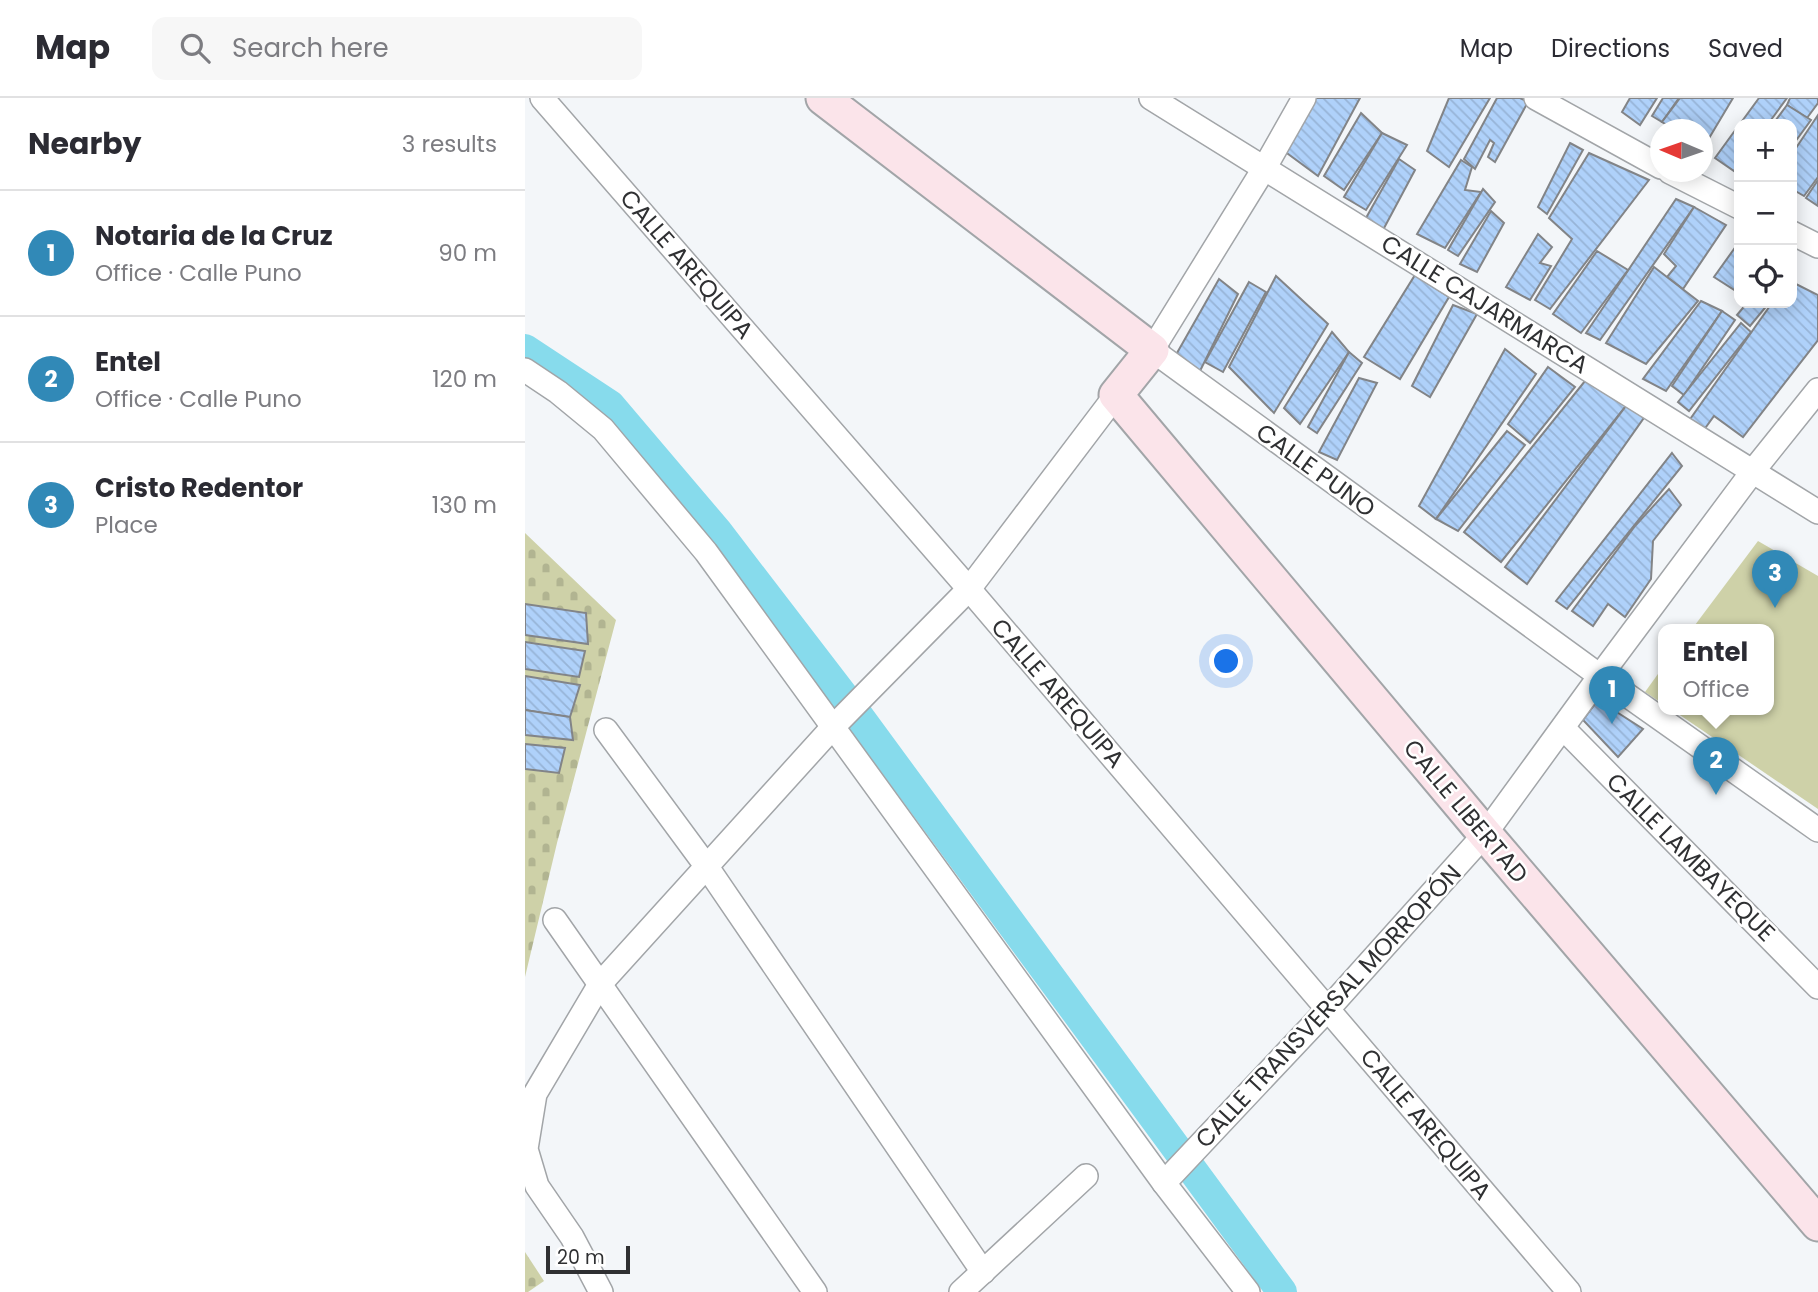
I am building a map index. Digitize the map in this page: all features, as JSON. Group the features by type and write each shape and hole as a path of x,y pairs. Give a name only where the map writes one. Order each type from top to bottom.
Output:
{"main road":[{"name":"CALLE PUNO","path":"823,98 1151,350"},
{"path":"1116,395 1151,350"},
{"name":"CALLE LIBERTAD","path":"1116,395 1818,1224"}],"street":[{"name":"CALLE AREQUIPA","path":"542,98 969,589 1569,1292"},
{"name":"CALLE CAJARMARCA","path":"1151,98 1818,512"},
{"path":"1151,350 1265,167 1304,98"},
{"path":"1536,98 1650,161"},
{"path":"1690,182 1734,204"},
{"path":"1797,236 1818,246"},
{"name":"CALLE PUNO","path":"1151,350 1600,676 1818,830"},
{"path":"525,370 558,391 603,429 705,552 1164,1183 1248,1292"},
{"name":"CALLE TRANSVERSAL MORROPÓN","path":"1164,1183 1328,1009 1485,834 1753,471 1818,390"},
{"path":"601,1292 572,1237 537,1186 526,1149 535,1094 600,984 833,726 969,589 1116,395"},
{"name":"CALLE LAMBAYEQUE","path":"1563,728 1818,987"},
{"path":"606,730 707,867 983,1272"},
{"path":"555,920 815,1292"},
{"path":"961,1292 1087,1176"}],"green space":[{"path":"525,533 616,620 525,977"},
{"path":"1758,541 1818,576 1818,809 1680,715 1774,715 1774,624 1696,624"},
{"path":"1658,674 1658,701 1645,692"},
{"path":"525,1252 544,1281 528,1292 525,1292"}],"building":[{"path":"1310,98 1360,98 1318,176 1280,148"},
{"path":"1449,98 1490,98 1449,167 1427,151"},
{"path":"1497,98 1520,98 1528,102 1495,162 1488,157 1494,143 1490,140 1475,169 1464,159"},
{"path":"1630,98 1657,98 1640,125 1622,112"},
{"path":"1663,98 1679,98 1664,119 1652,116"},
{"path":"1680,98 1733,98 1713,132 1713,119 1664,119"},
{"path":"1759,98 1787,98 1772,119 1744,119"},
{"path":"1790,98 1818,98 1818,103 1807,118 1787,105"},
{"path":"1787,105 1811,120 1797,139 1797,119 1777,119"},
{"path":"1361,113 1382,133 1344,190 1324,176"},
{"path":"1818,115 1818,177 1804,196 1797,192 1797,146"},
{"path":"1734,132 1734,171 1715,158"},
{"path":"1382,133 1407,145 1366,210 1344,197"},
{"path":"1570,143 1583,150 1547,214 1538,207"},
{"path":"1589,153 1649,180 1550,309 1535,300 1572,239 1549,218"},
{"path":"1399,159 1415,170 1383,230 1366,218"},
{"path":"1461,160 1472,167 1465,190 1481,192 1445,248 1417,234"},
{"path":"1818,180 1818,206 1806,198"},
{"path":"1483,189 1495,202 1458,256 1448,250"},
{"path":"1676,199 1694,207 1600,340 1586,333"},
{"path":"1694,207 1726,225 1683,289 1667,277 1676,266 1664,254"},
{"path":"1491,211 1504,223 1477,272 1460,264"},
{"path":"1538,234 1552,247 1540,263 1551,266 1530,300 1506,287"},
{"path":"1734,249 1734,290 1714,277"},
{"path":"1597,251 1628,270 1581,333 1553,314"},
{"path":"1654,267 1698,301 1646,364 1606,343"},
{"path":"1415,275 1449,297 1400,379 1364,357"},
{"path":"1276,276 1328,324 1274,413 1229,367"},
{"path":"1219,279 1238,294 1200,371 1173,360"},
{"path":"1249,282 1266,292 1223,372 1205,362"},
{"path":"1797,284 1818,295 1818,340 1743,437 1714,416 1701,434 1686,425 1768,308 1797,308"},
{"path":"1701,301 1722,311 1666,391 1643,379"},
{"path":"1453,305 1477,314 1430,397 1412,386"},
{"path":"1743,308 1765,308 1750,326 1737,315"},
{"path":"1722,311 1735,320 1684,395 1672,386"},
{"path":"1741,323 1751,332 1689,411 1678,402"},
{"path":"1332,332 1349,352 1300,424 1284,408"},
{"path":"1505,349 1536,374 1436,519 1419,506"},
{"path":"1349,352 1362,363 1317,433 1308,427"},
{"path":"1548,367 1575,387 1530,443 1508,424"},
{"path":"1589,376 1626,406 1501,562 1464,532"},
{"path":"1359,378 1377,383 1337,460 1319,452"},
{"path":"1626,406 1648,412 1527,584 1505,567"},
{"path":"1507,431 1525,445 1458,531 1436,519"},
{"path":"1672,453 1682,466 1567,609 1556,601"},
{"path":"1669,489 1681,505 1653,541 1651,579 1625,617 1608,604 1593,626 1572,611 1635,526"},
{"path":"525,604 586,613 588,644 525,635"},
{"path":"525,642 585,651 579,677 525,669"},
{"path":"525,676 580,685 570,717 525,710"},
{"path":"1598,700 1643,729 1618,757 1583,720"},
{"path":"525,710 570,717 573,740 525,735"},
{"path":"525,744 565,748 559,773 525,769"}],"waterway":[{"path":"525,349 610,405 717,531 852,707 1282,1292"}],"place":[{"name":"Cristo Redentor","path":"1775,608"},
{"name":"Notaria de la Cruz","path":"1612,724"},
{"name":"Entel","path":"1716,795"}]}
